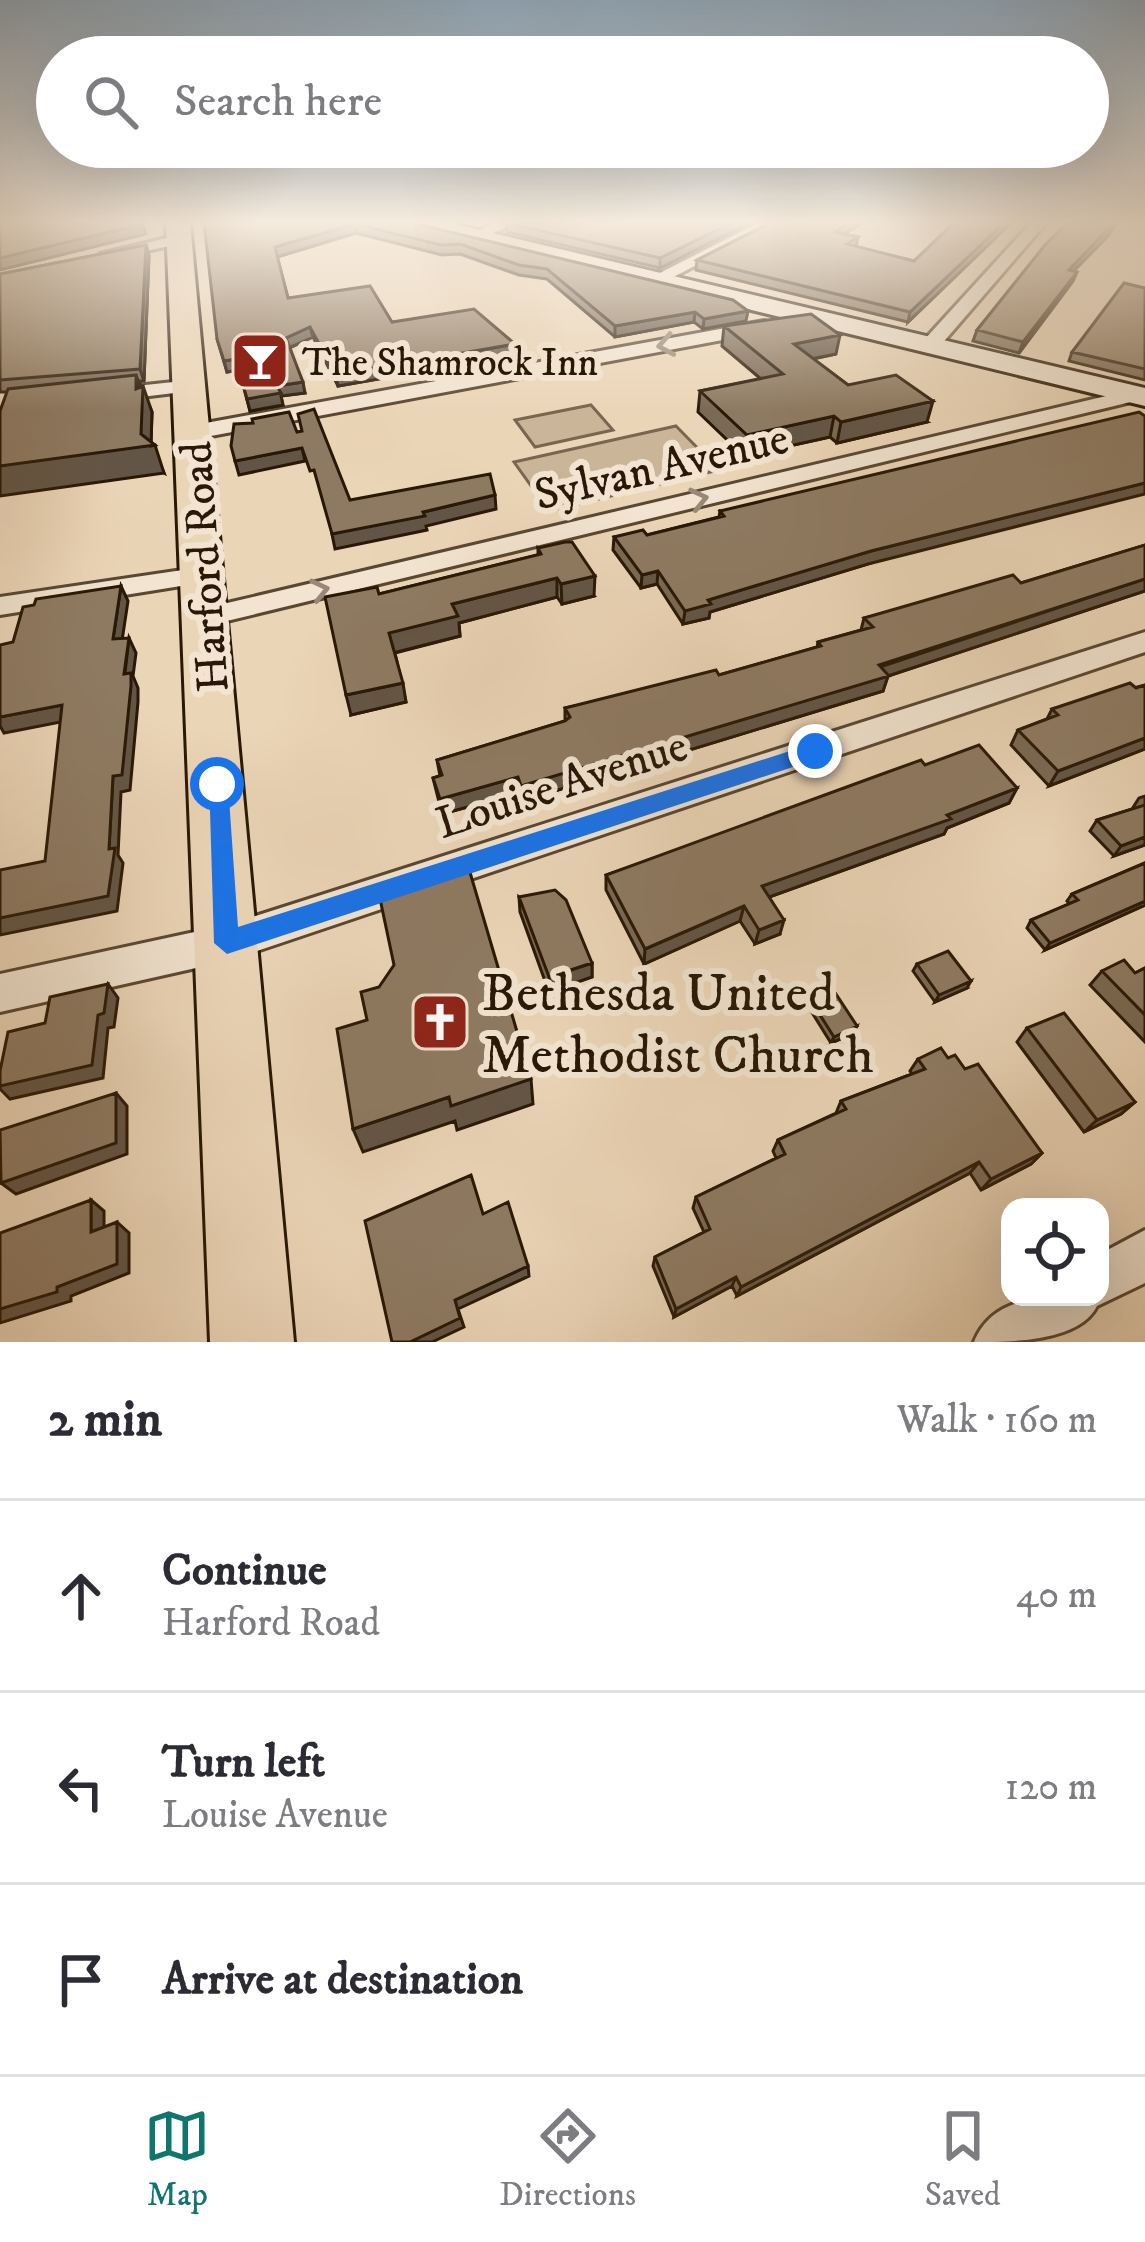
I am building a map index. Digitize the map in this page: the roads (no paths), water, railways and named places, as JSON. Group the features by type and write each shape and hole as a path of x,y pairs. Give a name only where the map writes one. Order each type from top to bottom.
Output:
{"main road":[{"name":"Harford Road","path":"183,286 252,1342"}],"street":[{"path":"695,286 1140,396"},
{"path":"932,343 984,286"},
{"path":"79,399 193,409 823,317"},
{"name":"Sylvan Avenue","path":"0,606 205,596 1140,396"},
{"name":"Louise Avenue","path":"0,993 227,943 1145,642"},
{"path":"1109,1277 1145,1255"},
{"path":"1000,1342 1060,1306"}],"place":[{"name":"The Shamrock Inn","path":"260,361"},
{"name":"Bethesda United Methodist Church","path":"440,1022"}]}
